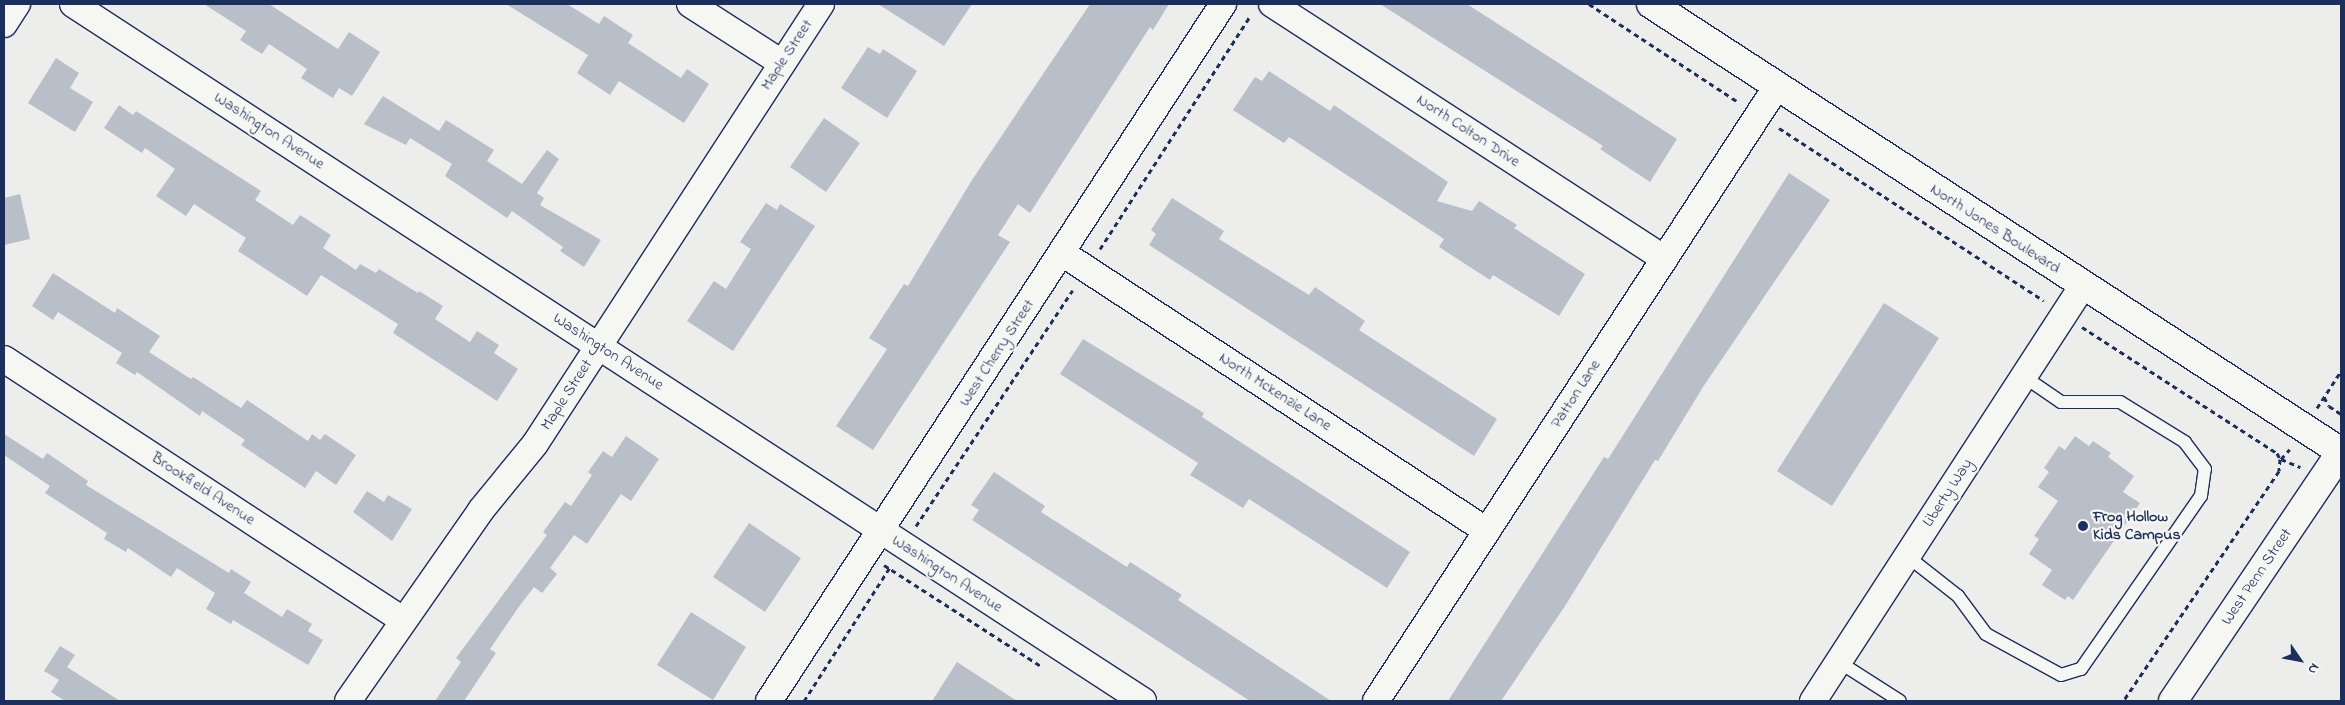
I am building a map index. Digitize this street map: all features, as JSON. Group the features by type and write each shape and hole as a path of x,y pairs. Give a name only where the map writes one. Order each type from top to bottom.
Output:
{"street":[{"path":"4,24 17,4"},
{"name":"Washington Avenue","path":"73,4 1143,701"},
{"path":"690,4 782,63"},
{"name":"Maple Street","path":"348,701 402,619 481,510 535,444 821,4"},
{"name":"West Cherry Street","path":"772,700 1223,4"},
{"name":"North Jones Boulevard","path":"1651,4 2082,286 2341,452"},
{"name":"North Colton Drive","path":"1263,8 1664,259"},
{"name":"Patton Lane","path":"1376,701 1776,86"},
{"name":"North Mckenzie Lane","path":"1062,253 1487,531"},
{"name":"Liberty Way","path":"1813,701 2082,286"},
{"name":"Brookfield Avenue","path":"4,358 402,619"},
{"name":"West Penn Street","path":"2173,701 2341,452"}],"lane":[{"path":"1907,556 1958,596 1986,634 2062,675 2081,669 2201,496 2205,469 2185,442 2120,402 2061,402 2023,376"},
{"path":"1839,662 1900,701"}],"path":[{"path":"1589,4 2277,453 2280,459 2279,471 2123,701"},
{"path":"804,701 904,545 1263,8"},
{"path":"2324,397 2329,406 2341,414"}],"building":[{"path":"204,4 269,4 338,49 349,32 380,52 352,96 339,88 333,98 301,78 307,69 269,44 262,54 240,40 246,31"},
{"path":"506,4 567,4 599,24 604,16 633,35 628,43 681,78 687,69 709,84 684,123 619,81 610,95 577,73 588,55"},
{"path":"878,4 972,4 944,46"},
{"path":"1090,4 1169,4 1153,30 1150,27 1030,213 1018,204 998,235 1010,242 873,450 836,426 887,349 869,338 904,284 908,286 972,180"},
{"path":"1380,4 1467,4 1677,139 1650,182 1600,149 1603,146"},
{"path":"868,47 880,54 883,49 917,71 887,118 841,88"},
{"path":"56,58 79,73 70,88 93,102 75,132 28,103"},
{"path":"1269,71 1330,111 1334,105 1448,182 1437,201 1472,211 1479,201 1517,225 1514,228 1585,274 1559,316 1493,275 1490,280 1439,247 1444,239 1289,137 1284,143 1233,110 1255,77 1262,81"},
{"path":"383,96 439,131 446,120 494,150 487,161 522,184 547,150 559,159 537,193 544,198 540,205 601,240 584,267 560,251 563,247 512,211 507,218 445,176 452,164 410,138 406,145 364,124"},
{"path":"119,105 133,115 136,111 261,191 255,200 293,225 300,215 331,235 323,248 356,270 360,264 376,273 379,269 443,306 435,319 470,342 477,331 499,345 494,353 518,369 497,401 393,333 398,324 321,275 307,296 238,251 246,238 194,204 186,216 156,196 175,169 145,148 142,153 104,128"},
{"path":"824,118 860,143 826,192 790,167"},
{"path":"1789,173 1830,200 1703,387 1658,461 1655,460 1567,603 1501,701 1448,701 1604,457 1608,459"},
{"path":"20,194 30,239 4,245 4,198"},
{"path":"1172,198 1224,231 1219,239 1309,295 1315,287 1365,321 1359,330 1497,419 1474,456 1149,245 1156,234 1151,230"},
{"path":"766,203 777,210 780,204 815,226 733,351 687,321 714,281 726,289 751,249 740,242"},
{"path":"53,273 115,313 117,308 160,336 149,352 191,379 193,377 241,408 247,400 308,441 312,434 320,440 325,434 356,455 336,485 316,471 305,488 241,445 245,440 202,411 200,416 137,372 135,375 116,363 122,353 58,312 53,320 32,306"},
{"path":"1884,303 1939,338 1832,506 1777,471"},
{"path":"1083,339 1204,413 1202,417 1410,552 1387,588 1249,499 1243,508 1190,475 1198,463 1060,374"},
{"path":"4,434 43,459 47,453 88,481 86,485 229,573 231,569 251,582 244,593 282,617 287,609 312,624 308,631 323,640 308,665 233,620 231,624 206,609 215,593 177,568 171,577 128,548 126,552 104,539 107,533 45,493 50,486 4,455"},
{"path":"626,436 659,459 631,501 621,494 587,544 574,535 550,568 557,574 542,593 534,587 518,608 490,649 496,653 464,701 435,701 461,662 456,658 547,535 543,532 565,502 571,506 592,475 588,472 603,451 612,457"},
{"name":"Frog Hollow Kids Campus","path":"2075,436 2089,446 2093,441 2111,453 2108,457 2134,476 2123,492 2140,503 2073,600 2068,596 2065,600 2042,585 2052,570 2029,554 2039,539 2034,536 2058,501 2038,487 2049,472 2044,468 2059,446 2065,450"},
{"path":"994,472 1045,506 1041,512 1127,567 1130,562 1182,595 1178,600 1331,701 1250,701 972,520 979,510 971,505"},
{"path":"367,491 384,502 388,495 412,509 392,541 353,512"},
{"path":"749,523 801,558 765,612 713,577"},
{"path":"691,612 746,647 713,700 657,665"},
{"path":"60,646 75,655 67,667 120,701 65,701 51,692 59,680 44,671"},
{"path":"957,662 1017,701 932,701"}],"place":[{"name":"Frog Hollow Kids Campus","path":"2083,526"}]}
